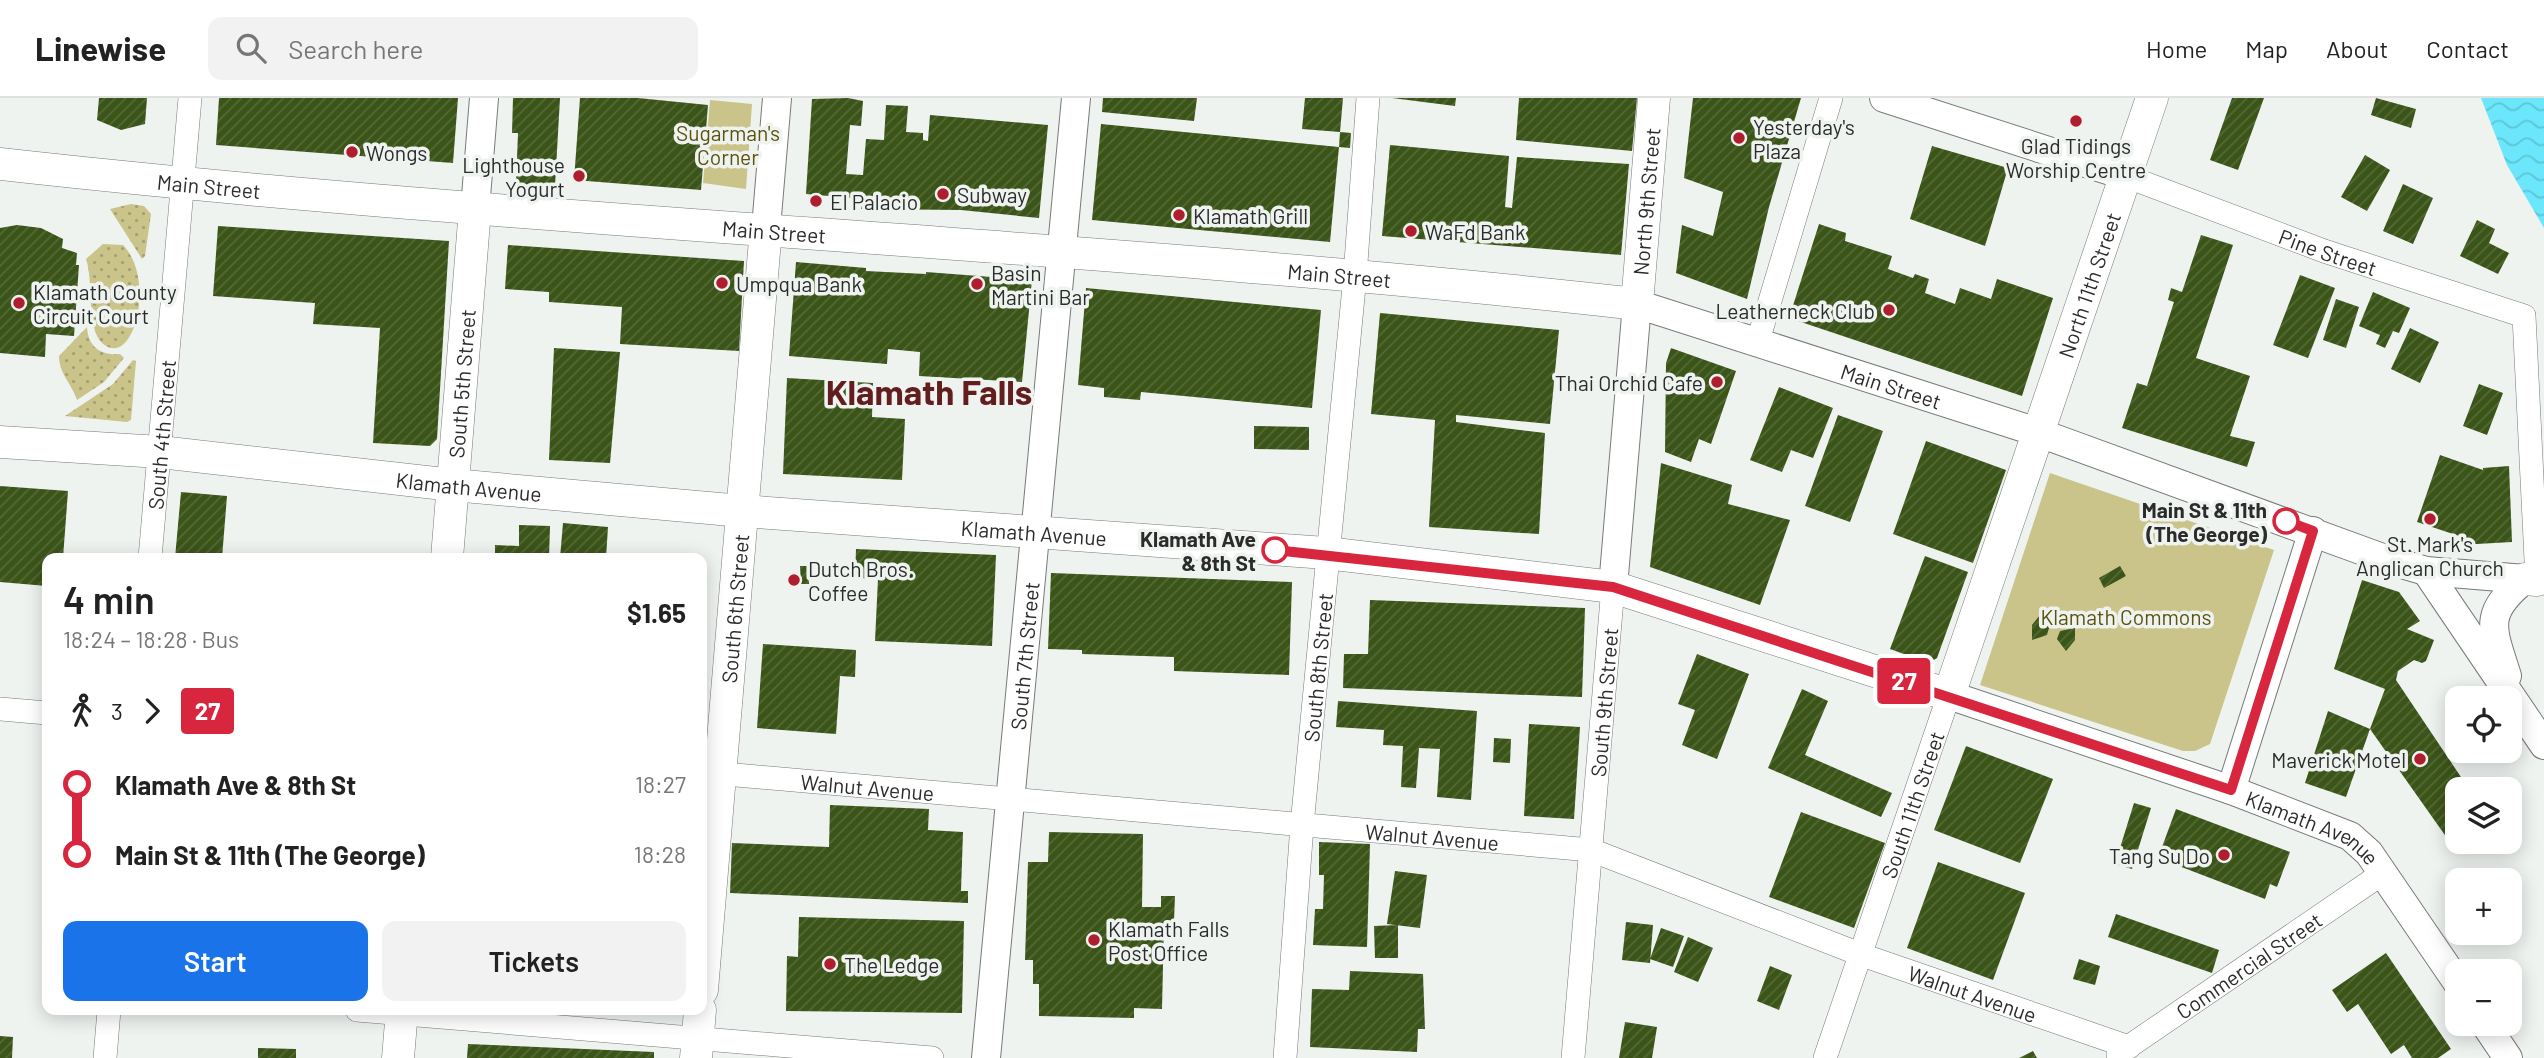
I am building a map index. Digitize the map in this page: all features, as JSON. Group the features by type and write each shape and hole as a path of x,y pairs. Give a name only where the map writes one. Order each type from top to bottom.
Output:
{"main road":[{"name":"North 9th Street","path":"1637,304 1654,98"},
{"name":"North 11th Street","path":"2037,432 2123,175 2152,98"},
{"name":"Main Street","path":"0,164 183,184 475,209 766,228 1355,276 1637,304"},
{"name":"South 5th Street","path":"447,553 475,209"},
{"name":"South 6th Street","path":"707,869 711,772 742,511 766,228"},
{"name":"South 11th Street","path":"1949,695 2037,432"},
{"name":"Klamath Avenue","path":"0,442 160,452 453,485 742,511 1325,553 1613,587 1949,695"},
{"path":"398,1058 401,1015"}],"street":[{"name":"South 4th Street","path":"150,553 190,98"},
{"path":"475,209 484,98"},
{"path":"766,228 777,98"},
{"name":"South 7th Street","path":"986,1058 1076,98"},
{"name":"South 8th Street","path":"1285,1058 1301,825 1325,553 1355,276 1368,98"},
{"path":"1757,344 1831,98"},
{"name":"Pine Street","path":"1884,98 2123,175 2324,251 2524,316 2536,579"},
{"name":"Main Street","path":"1637,304 2037,432 2388,560 2426,571 2536,579"},
{"name":"South 9th Street","path":"1573,1058 1637,304"},
{"path":"2231,790 2313,531"},
{"path":"2426,571 2504,686"},
{"path":"2511,686 2492,625 2501,598 2536,579"},
{"name":"Klamath Avenue","path":"1949,695 2231,790 2350,836 2369,853 2445,964"},
{"name":"South 11th Street","path":"1825,1058 1949,695"},
{"path":"0,709 42,713"},
{"path":"2522,712 2544,745"},
{"name":"Walnut Avenue","path":"711,772 1009,796 1591,850 2121,1052"},
{"name":"Commercial Street","path":"2121,1052 2383,873"},
{"path":"105,1058 109,1015"},
{"path":"438,1015 932,1058"},
{"path":"2493,1036 2508,1058"}],"green space":[{"name":"Sugarman's Corner","path":"710,100 752,104 746,189 703,183"},
{"path":"131,204 144,206 151,214 145,256 142,259 110,209"},
{"path":"103,244 123,245 133,260 138,279 137,318 131,334 123,344 113,348 102,343 97,336 86,259"},
{"path":"87,327 90,340 97,349 120,354 124,358 104,382 77,400 61,368 59,356"},
{"path":"133,360 136,361 131,420 127,422 65,416 113,384"},
{"name":"Klamath Commons","path":"2050,473 2274,550 2210,744 2195,751 2183,751 1980,685"}],"water":[{"path":"2481,98 2544,98 2544,228 2507,165"}],"building":[{"path":"99,98 147,98 145,124 121,130 97,120"},
{"path":"219,98 458,98 453,163 216,145"},
{"path":"513,98 560,98 555,186 516,184 518,133 512,133"},
{"path":"580,98 638,98 708,105 701,190 574,180"},
{"path":"848,98 863,101 861,126 850,125 846,174 863,175 866,139 884,140 886,105 908,106 906,132 923,133 923,140 928,141 930,115 1048,125 1039,218 961,210 861,209 862,199 806,194 812,99"},
{"path":"1103,98 1197,98 1194,121 1102,112"},
{"path":"1305,98 1343,98 1340,132 1302,129"},
{"path":"1392,98 1456,98 1455,106"},
{"path":"1519,98 1637,98 1632,151 1516,140"},
{"name":"Yesterday's Plaza","path":"1693,98 1801,98 1769,207 1747,299 1676,273 1682,225 1713,236 1723,192 1684,178"},
{"path":"2232,98 2264,98 2238,170 2210,160"},
{"path":"2376,98 2416,109 2411,128 2371,115"},
{"path":"1101,124 1339,147 1330,242 1092,220"},
{"path":"1340,132 1351,133 1350,148 1339,147"},
{"path":"1390,145 1509,156 1505,207 1512,208 1517,157 1629,164 1621,255 1382,236"},
{"path":"1932,146 2008,168 1985,246 1910,219"},
{"path":"2365,155 2390,170 2367,211 2341,197"},
{"path":"2403,184 2433,198 2413,244 2383,231"},
{"path":"2477,220 2495,229 2489,243 2509,253 2498,274 2460,256"},
{"path":"1819,224 1846,233 1845,241 1892,256 1888,269 1913,278 1915,274 1929,279 1925,293 1955,304 1960,288 1991,299 1997,279 2053,298 2022,396 1789,318"},
{"path":"17,225 41,228 63,239 62,248 77,253 76,265 79,265 74,336 46,334 45,357 0,353 0,228"},
{"path":"218,226 449,241 437,439 430,446 373,443 380,328 313,324 315,303 213,296"},
{"path":"2201,235 2233,245 2196,358 2250,376 2230,436 2255,442 2247,467 2122,428 2137,383 2147,386 2174,302 2168,300 2171,288 2182,292"},
{"path":"508,245 744,261 739,351 620,344 622,307 549,302 549,292 505,289"},
{"path":"796,262 866,268 866,271 926,272 1032,280 1022,382 919,376 920,352 888,349 887,364 789,356"},
{"path":"2300,275 2335,288 2308,358 2273,345"},
{"path":"1086,288 1321,310 1312,408 1141,392 1140,400 1104,397 1104,388 1078,385"},
{"path":"2373,292 2410,308 2399,333 2393,331 2385,348 2376,344 2380,335 2359,326"},
{"path":"2336,299 2359,307 2346,348 2323,340"},
{"path":"1380,313 1559,330 1550,424 1456,415 1456,422 1545,433 1539,534 1429,527 1435,420 1371,414"},
{"path":"2410,328 2439,342 2420,383 2391,369"},
{"path":"554,348 620,352 610,463 549,460"},
{"path":"1671,348 1736,371 1711,444 1699,439 1691,462 1665,452 1666,363"},
{"path":"787,378 873,383 872,417 905,419 902,480 783,474"},
{"path":"2479,384 2503,393 2487,435 2463,426"},
{"path":"1779,387 1833,408 1813,458 1791,450 1782,472 1750,460"},
{"path":"1838,415 1883,431 1850,522 1805,506"},
{"path":"1254,426 1309,427 1309,450 1254,449"},
{"path":"1926,441 2006,470 1973,563 1893,534"},
{"path":"2440,455 2483,470 2509,466 2512,542 2459,545 2462,537 2417,522"},
{"path":"1661,463 1732,485 1728,504 1790,520 1760,605 1650,567"},
{"path":"0,486 68,491 63,553 42,553 42,586 0,582"},
{"path":"181,492 227,496 222,553 175,553"},
{"path":"563,523 608,527 606,553 560,553"},
{"path":"519,525 550,526 549,553 495,553 495,545 519,546"},
{"path":"856,549 996,555 992,646 875,641 878,579 855,578"},
{"path":"1925,556 1968,572 1937,658 1929,663 1890,649"},
{"path":"800,566 808,566 809,584 801,584"},
{"path":"2120,566 2126,576 2104,588 2099,578"},
{"path":"1051,573 1292,582 1289,675 1174,671 1174,657 1082,654 1082,650 1048,649"},
{"name":"Maverick Motel","path":"2362,580 2399,592 2420,621 2407,629 2434,640 2426,661 2422,663 2414,660 2398,671 2396,680 2445,753 2445,763 2452,763 2461,777 2445,777 2445,835 2370,729 2385,689 2334,669"},
{"path":"1370,600 1585,608 1582,697 1343,688 1344,654 1368,654"},
{"path":"2040,615 2049,628 2047,635 2032,640 2032,625"},
{"path":"2075,628 2075,640 2066,651 2057,639 2060,631"},
{"path":"763,644 856,650 855,677 840,676 836,734 757,728"},
{"path":"1697,654 1749,674 1717,759 1682,745 1695,710 1678,704"},
{"path":"1802,689 1828,701 1805,755 1892,793 1881,817 1768,768"},
{"path":"1338,701 1477,711 1471,800 1437,797 1440,749 1419,748 1416,788 1401,787 1403,746 1383,745 1384,730 1336,727"},
{"path":"2328,711 2370,729 2346,797 2305,783"},
{"path":"1529,724 1580,727 1574,819 1524,816"},
{"path":"1494,738 1511,739 1510,763 1493,762"},
{"path":"1966,746 2053,779 2020,863 1934,830"},
{"path":"2134,803 2151,808 2132,869 2115,864"},
{"path":"830,805 929,809 928,830 963,832 961,891 968,891 968,903 730,893 732,843 829,847"},
{"name":"Tang Su Do","path":"2176,809 2290,852 2277,887 2270,884 2265,899 2158,858"},
{"path":"1801,812 1885,843 1854,928 1769,897"},
{"name":"Klamath Falls Post Office","path":"1049,832 1143,834 1142,907 1161,907 1161,896 1175,896 1174,921 1164,921 1162,1009 1134,1008 1134,1018 1039,1016 1039,984 1033,984 1033,960 1025,960 1028,862 1048,862"},
{"path":"1319,842 1370,844 1367,947 1313,945 1315,909 1323,909 1324,875 1319,875"},
{"path":"1938,862 2025,893 1993,980 1907,948"},
{"path":"1395,871 1427,875 1420,928 1387,924"},
{"path":"2116,914 2219,950 2212,973 2108,937"},
{"path":"799,917 964,921 962,1013 786,1011 787,956 798,957"},
{"path":"1626,922 1653,925 1650,963 1622,960"},
{"path":"1398,925 1398,958 1375,958 1374,926"},
{"path":"1661,928 1684,936 1673,967 1650,959"},
{"path":"1688,937 1713,948 1698,982 1674,972"},
{"path":"2386,953 2451,1049 2438,1058 2412,1058 2404,1045 2391,1054 2358,1004 2347,1012 2332,990"},
{"path":"2079,959 2100,966 2095,985 2073,979"},
{"path":"1770,966 1792,975 1779,1010 1757,1001"},
{"path":"1350,971 1423,974 1425,1029 1418,1029 1417,1052 1310,1047 1312,989 1349,990"},
{"path":"1625,1022 1657,1027 1652,1058 1619,1058"},
{"path":"0,1036 13,1037 12,1058 0,1058"},
{"path":"468,1044 654,1052 654,1058 467,1058"},
{"path":"258,1048 296,1049 296,1058 258,1058"},
{"path":"2033,1051 2037,1058 2019,1058"}],"bus line":[{"name":"27","path":"1275,550 1325,553 1613,587 1949,695 2231,790 2313,531 2286,521"}],"place":[{"name":"Glad Tidings Worship Centre","path":"2076,121"},
{"name":"Yesterday's Plaza","path":"1739,138"},
{"name":"Wongs","path":"352,152"},
{"name":"Lighthouse Yogurt","path":"579,176"},
{"name":"Subway","path":"943,194"},
{"name":"El Palacio","path":"816,201"},
{"name":"Klamath Grill","path":"1179,215"},
{"name":"WaFd Bank","path":"1411,231"},
{"name":"Umpqua Bank","path":"722,283"},
{"name":"Basin Martini Bar","path":"977,284"},
{"name":"Klamath County Circuit Court","path":"19,303"},
{"name":"Leatherneck Club","path":"1889,310"},
{"name":"Thai Orchid Cafe","path":"1717,382"},
{"name":"St. Mark's Anglican Church","path":"2430,519"},
{"name":"Main St & 11th (The George)","path":"2286,521"},
{"name":"Klamath Ave & 8th St","path":"1275,550"},
{"name":"Dutch Bros. Coffee","path":"794,580"},
{"name":"Maverick Motel","path":"2420,759"},
{"name":"Tang Su Do","path":"2224,855"},
{"name":"Klamath Falls Post Office","path":"1094,940"},
{"name":"The Ledge","path":"830,964"}],"district":[{"name":"Klamath Falls","path":"929,391"}]}
